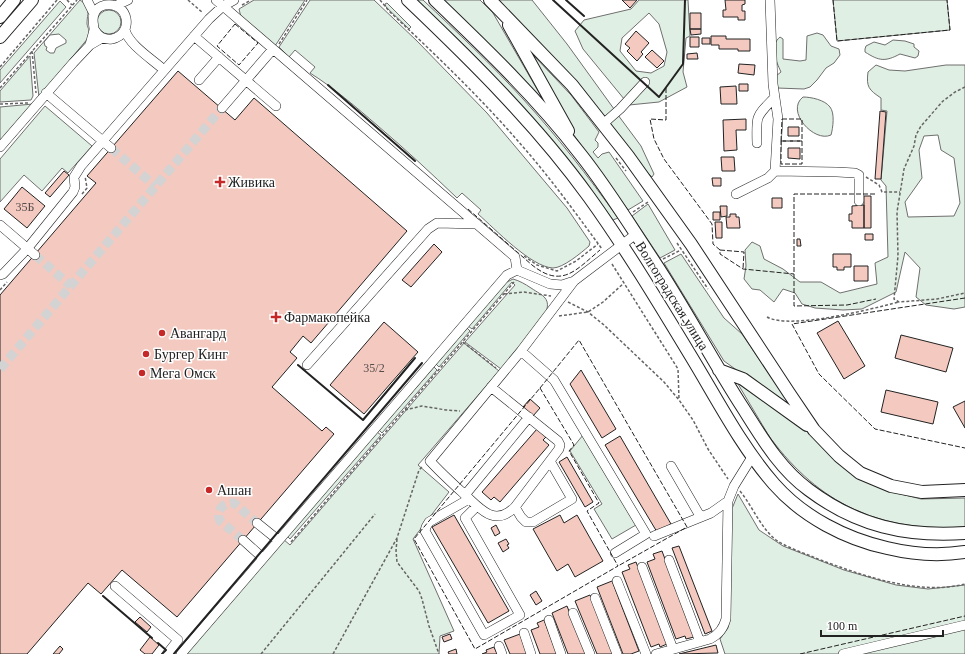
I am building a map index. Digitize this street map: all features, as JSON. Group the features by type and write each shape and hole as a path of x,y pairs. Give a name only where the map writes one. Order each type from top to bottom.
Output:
{"main road":[{"path":"0,17 14,0"},
{"path":"0,37 32,0"},
{"name":"Волгоградская улица","path":"408,0 478,69 536,130 588,195 622,244 752,457 776,486 799,507 830,528 870,544 904,552 937,554 965,552"},
{"name":"Волгоградская улица","path":"435,0 490,53 542,109 581,155 636,234 768,447 787,471 808,489 832,506 867,522 899,531 940,535 965,533"},
{"path":"490,0 572,85 628,156 691,244 814,430 839,456 860,472 891,486 922,492 965,490"},
{"path":"501,10 581,155"},
{"path":"719,370 743,379 814,430"}],"street":[{"path":"88,0 102,6"},
{"path":"88,0 94,14"},
{"path":"116,6 128,0"},
{"path":"128,0 124,12 127,21 125,30 126,35 164,70"},
{"path":"0,275 4,274 31,252 73,192 76,174 194,36 219,3 234,0"},
{"path":"736,194 768,178 775,171 778,119 773,84 770,0"},
{"path":"219,3 516,257 519,271"},
{"path":"102,38 94,29 92,22 96,10 102,6 110,5 116,6 124,12"},
{"path":"90,45 94,29"},
{"path":"114,38 122,34 125,30"},
{"path":"194,36 276,106"},
{"path":"0,147 46,93 90,45 102,38 114,38 131,41"},
{"path":"222,108 273,49"},
{"path":"199,80 219,57"},
{"path":"603,124 620,110 644,82"},
{"path":"46,93 111,148"},
{"path":"757,143 756,121 759,114 775,96"},
{"path":"775,171 837,172 859,174 859,201"},
{"path":"307,365 428,229 437,223 477,224"},
{"path":"0,225 31,252"},
{"path":"491,387 558,441 560,445 559,449 515,507 509,513 500,516 492,516 476,507 430,462 491,387 521,351 574,281 636,234"},
{"path":"181,654 507,275 519,271 550,284 562,285 574,281"},
{"path":"521,351 554,380 646,534 615,553"},
{"path":"476,507 465,518 520,615 484,635 425,531 429,522 467,497 529,417"},
{"path":"656,654 710,639 717,635 723,628 726,619 728,501 734,486 752,457"},
{"path":"515,507 526,522 533,522 572,499 550,461"},
{"path":"671,466 700,516"},
{"path":"654,536 710,513 728,501"},
{"path":"257,523 278,540"},
{"path":"243,540 263,558"},
{"path":"669,560 700,642"},
{"path":"642,567 673,649"},
{"path":"617,581 646,654"},
{"path":"115,586 178,640 167,654"},
{"path":"594,598 617,654"},
{"path":"573,613 590,654"},
{"path":"549,620 561,654"},
{"path":"843,654 965,625"},
{"path":"524,633 532,654"}],"path":[{"path":"0,67 57,0"},
{"path":"67,0 72,5"},
{"path":"0,88 77,0"},
{"path":"188,0 209,18"},
{"path":"273,49 278,47 307,0"},
{"path":"380,0 390,12 462,80 524,148 572,207 624,283 678,369 679,400"},
{"path":"32,51 36,98"},
{"path":"899,302 894,299 898,256 898,212 904,168 914,146 916,135 921,126 943,101 965,87"},
{"path":"0,104 33,102"},
{"path":"616,158 630,177"},
{"path":"85,172 87,188"},
{"path":"859,174 874,181 879,185 882,192 900,192"},
{"path":"632,213 648,202"},
{"path":"677,243 711,294"},
{"path":"523,255 537,265 557,271 576,262 598,244"},
{"path":"663,259 686,247"},
{"path":"291,542 504,294 519,271"},
{"path":"546,318 588,312 603,302 624,283"},
{"path":"504,294 524,292 560,298 588,312 604,325 664,382 679,400 693,420 708,449 725,476 746,498 757,518 769,533 777,540 798,551 843,568 892,583 927,587 965,584"},
{"path":"767,317 773,320 800,321 848,314 899,302 937,299 965,293"},
{"path":"463,342 503,373"},
{"path":"405,410 422,406 446,410 472,411"},
{"path":"333,654 397,538 419,470 430,462"},
{"path":"261,654 375,514"},
{"path":"397,538 397,562 419,591 439,654"}],"green space":[{"path":"80,0 86,5 88,10 87,24 89,37 39,97 34,53","holes":["59,34 66,40 66,43 56,48 54,53 50,53 46,50 47,47 45,46 44,42 50,35"]},
{"path":"254,0 305,0 275,46 241,17 239,9"},
{"path":"310,0 374,0 417,41 487,113 567,208 590,242 589,246 562,266 553,268 544,266 534,261 503,237 478,214 481,210 462,193 457,198 408,152 361,112 336,91 310,73 315,67 295,50 289,57 279,47"},
{"path":"415,0 423,0 474,48 511,86 560,142 618,218 613,220 550,140 482,63"},
{"path":"444,0 480,0 493,13 545,103 493,48"},
{"path":"495,0 532,0 567,44 614,109 606,116 601,116"},
{"path":"639,0 688,0 690,36 686,38 683,72 687,87 659,102 629,105 583,49 575,31 584,20 631,9","holes":["649,13 659,24 667,52 664,66 651,73 636,71 620,51 622,38"]},
{"path":"833,0 947,0 950,30 837,41"},
{"path":"60,1 66,7 0,83 0,70"},
{"path":"387,3 411,27 409,29 386,7 385,4"},
{"path":"109,10 114,11 120,17 120,27 114,33 109,34 104,33 98,27 97,22 98,17 104,11"},
{"path":"817,33 823,35 831,46 839,49 840,55 834,63 826,68 810,87 804,89 777,88 776,76 781,72 774,54 777,41 780,37 783,39 783,59 800,61 806,60 807,36"},
{"path":"518,39 571,95 599,132 595,140 598,143 598,147 593,152 598,158 602,154 609,152 643,201 628,210 573,134"},
{"path":"893,40 905,41 914,44 914,47 919,51 918,56 915,58 900,54 886,59 878,59 865,52 866,46 874,42 885,45"},
{"path":"30,56 33,96 31,100 0,102 0,91"},
{"path":"876,65 889,70 905,71 946,65 965,65 965,307 954,309 926,305 916,297 920,268 905,252 896,292 862,309 843,310 815,308 802,304 795,293 783,289 774,302 760,290 752,289 744,279 746,266 745,250 752,242 760,246 764,259 783,269 800,282 821,282 840,293 877,284 875,263 888,257 886,186 881,180 887,111 881,110 881,98 869,88 868,72","holes":["938,135 941,150 954,158 960,203 954,216 908,217 905,202 922,178 919,150 924,136"]},
{"path":"803,97 814,98 830,107 833,117 831,135 824,136 817,134 804,124 799,117 797,110 798,103"},
{"path":"33,104 0,142 0,107"},
{"path":"45,106 92,146 68,173 62,168 42,191 24,175 0,202 0,159"},
{"path":"618,115 641,146 654,174 652,177 634,160 609,127 610,120"},
{"path":"648,204 675,250 660,258 632,216"},
{"path":"681,254 724,318 742,334 795,412 724,361 664,263"},
{"path":"513,279 525,284 543,296 547,301 547,309 545,315 501,369 465,342 515,285 512,282 472,329 468,326 501,288"},
{"path":"467,328 470,331 439,367 436,364"},
{"path":"464,343 499,371 418,465 449,492 413,539 454,631 440,636 439,654 186,654 283,539 290,545"},
{"path":"434,367 437,370 382,433 379,430"},
{"path":"735,379 809,432 836,461 858,478 889,491 921,499 965,498 965,527 909,525 883,520 836,500 815,485 794,466 775,444"},
{"path":"377,432 381,435 290,539 287,536"},
{"path":"583,435 636,525 612,539 594,509 602,504 570,451"},
{"path":"738,494 759,530 783,546 844,570 896,585 928,589 965,585 965,654 725,654 720,639 728,628 729,516"}],"building":[{"path":"622,0 637,0 630,8"},
{"path":"725,0 745,0 745,4 742,5 742,11 745,11 745,20 738,20 738,17 723,17 723,10 726,10"},
{"path":"690,13 701,13 701,29 690,29"},
{"path":"690,29 701,29 701,34 691,35"},
{"path":"636,31 649,43 641,52 643,54 637,61 627,51 630,48 625,44"},
{"path":"711,36 726,36 726,39 750,39 750,51 738,51 738,49 719,49 719,45 711,45"},
{"path":"690,37 699,37 699,47 690,47"},
{"path":"702,38 710,38 710,44 702,44"},
{"path":"652,50 664,61 657,68 645,57"},
{"path":"697,53 698,59 687,59 687,54"},
{"path":"739,64 755,65 754,75 738,73"},
{"name":"Мега Омск","path":"178,71 235,120 254,98 407,231 311,343 303,336 290,352 297,358 272,387 322,431 326,427 334,434 177,617 122,570 101,594 88,583 27,654 0,654 0,295 96,183 87,176"},
{"path":"739,84 748,84 748,91 739,91"},
{"path":"736,86 737,104 721,104 720,87"},
{"path":"880,111 886,112 881,179 875,179"},
{"path":"746,119 746,130 736,130 737,150 724,151 723,120"},
{"path":"788,127 799,127 799,136 788,136"},
{"path":"788,148 800,148 800,159 788,158"},
{"path":"721,157 734,157 735,171 722,171"},
{"path":"64,171 69,175 50,197 45,193"},
{"path":"712,178 721,178 721,186 713,186"},
{"path":"22,187 45,206 27,228 4,209"},
{"path":"864,196 871,196 871,228 864,228"},
{"path":"772,198 782,198 782,208 772,208"},
{"path":"864,205 864,228 852,228 852,221 849,221 849,214 852,214 852,206"},
{"path":"720,206 727,206 727,216 721,217"},
{"path":"713,212 720,212 720,220 713,220"},
{"path":"730,214 736,214 736,217 739,217 740,228 727,228 726,217 730,217"},
{"path":"715,222 722,222 722,238 716,238"},
{"path":"865,234 873,234 873,240 865,240"},
{"path":"797,239 800,239 801,246 797,246"},
{"path":"434,244 442,252 411,287 402,280"},
{"path":"833,254 851,254 851,267 844,267 844,270 837,270 837,267 833,267"},
{"path":"854,266 868,266 868,281 854,281"},
{"path":"838,321 865,366 844,379 817,333"},
{"path":"384,322 418,352 364,414 330,385"},
{"path":"901,335 953,348 946,372 895,358"},
{"path":"581,370 616,429 602,438 570,384"},
{"path":"886,390 938,402 933,424 881,412"},
{"path":"530,399 540,408 533,416 523,407"},
{"path":"965,401 965,428 953,407"},
{"path":"537,429 546,437 543,440 549,445 500,502 494,497 491,500 482,492"},
{"path":"620,436 671,524 657,532 605,445"},
{"path":"567,457 593,502 585,507 559,462"},
{"path":"454,515 509,611 488,623 432,527"},
{"path":"560,515 564,523 577,515 603,561 575,577 568,564 557,571 533,529"},
{"path":"496,525 500,533 495,536 491,528"},
{"path":"506,539 509,544 507,545 509,548 503,552 498,543"},
{"path":"679,546 712,631 705,634 672,548"},
{"path":"662,551 694,637 686,639 685,636 676,639 647,562 655,559 653,554"},
{"path":"636,562 667,644 660,647 659,644 651,647 622,572 630,569 628,565"},
{"path":"612,581 639,651 631,654 623,654 597,587"},
{"path":"536,591 542,601 536,605 530,595"},
{"path":"590,595 614,654 597,654 575,601"},
{"path":"567,606 586,654 568,654 552,613"},
{"path":"140,617 151,627 147,632 135,622"},
{"path":"544,620 557,654 540,654 531,630 539,627 537,623"},
{"path":"450,634 452,639 444,642 442,637"},
{"path":"520,634 527,654 510,654 504,640"},
{"path":"150,637 159,645 152,654 145,654 140,650"},
{"path":"716,645 718,653 679,654"},
{"path":"60,646 63,649 59,654 53,654"},
{"path":"494,647 497,654 482,654 487,652 486,650"},
{"path":"456,649 457,654 449,654 448,652"}],"tunnel":[{"path":"0,369 222,108"},
{"path":"111,148 155,186"},
{"path":"35,255 71,286"},
{"path":"243,540 220,521 219,511 221,508 226,504 234,503 257,523"}],"fence":[{"path":"833,0 837,41 950,30 947,0"},
{"path":"235,24 258,43 239,65 217,46 235,24"},
{"path":"666,88 666,120 650,119 654,139 664,159 712,224 713,244 720,250 720,254 743,269 794,274"},
{"path":"782,119 802,119 802,141 781,141 782,119"},
{"path":"781,141 802,141 802,164 781,164 781,141"},
{"path":"875,194 794,194 794,306 847,305 876,299"},
{"path":"468,209 532,265 552,276 560,276 576,270 600,250"},
{"path":"720,250 744,252 743,269"},
{"path":"965,298 792,324 819,374 875,429 965,448"},
{"path":"540,388 579,340 687,527 618,566"},
{"path":"540,388 574,445 569,451 599,503 587,511 618,566 475,649 414,539 540,388"},
{"path":"800,654 965,616"}],"wall":[{"path":"553,0 659,97 683,64 685,0"},
{"path":"566,0 584,16"},
{"path":"328,85 415,161"},
{"path":"298,365 363,420 415,358"},
{"path":"174,654 422,363"},
{"path":"103,596 152,638"},
{"path":"158,643 166,650 162,654"}],"place":[{"name":"Живика","path":"220,182"},
{"name":"Фармакопейка","path":"276,317"},
{"name":"Авангард","path":"162,333"},
{"name":"Бургер Кинг","path":"146,354"},
{"name":"Мега Омск","path":"142,373"},
{"name":"Ашан","path":"209,490"}]}
